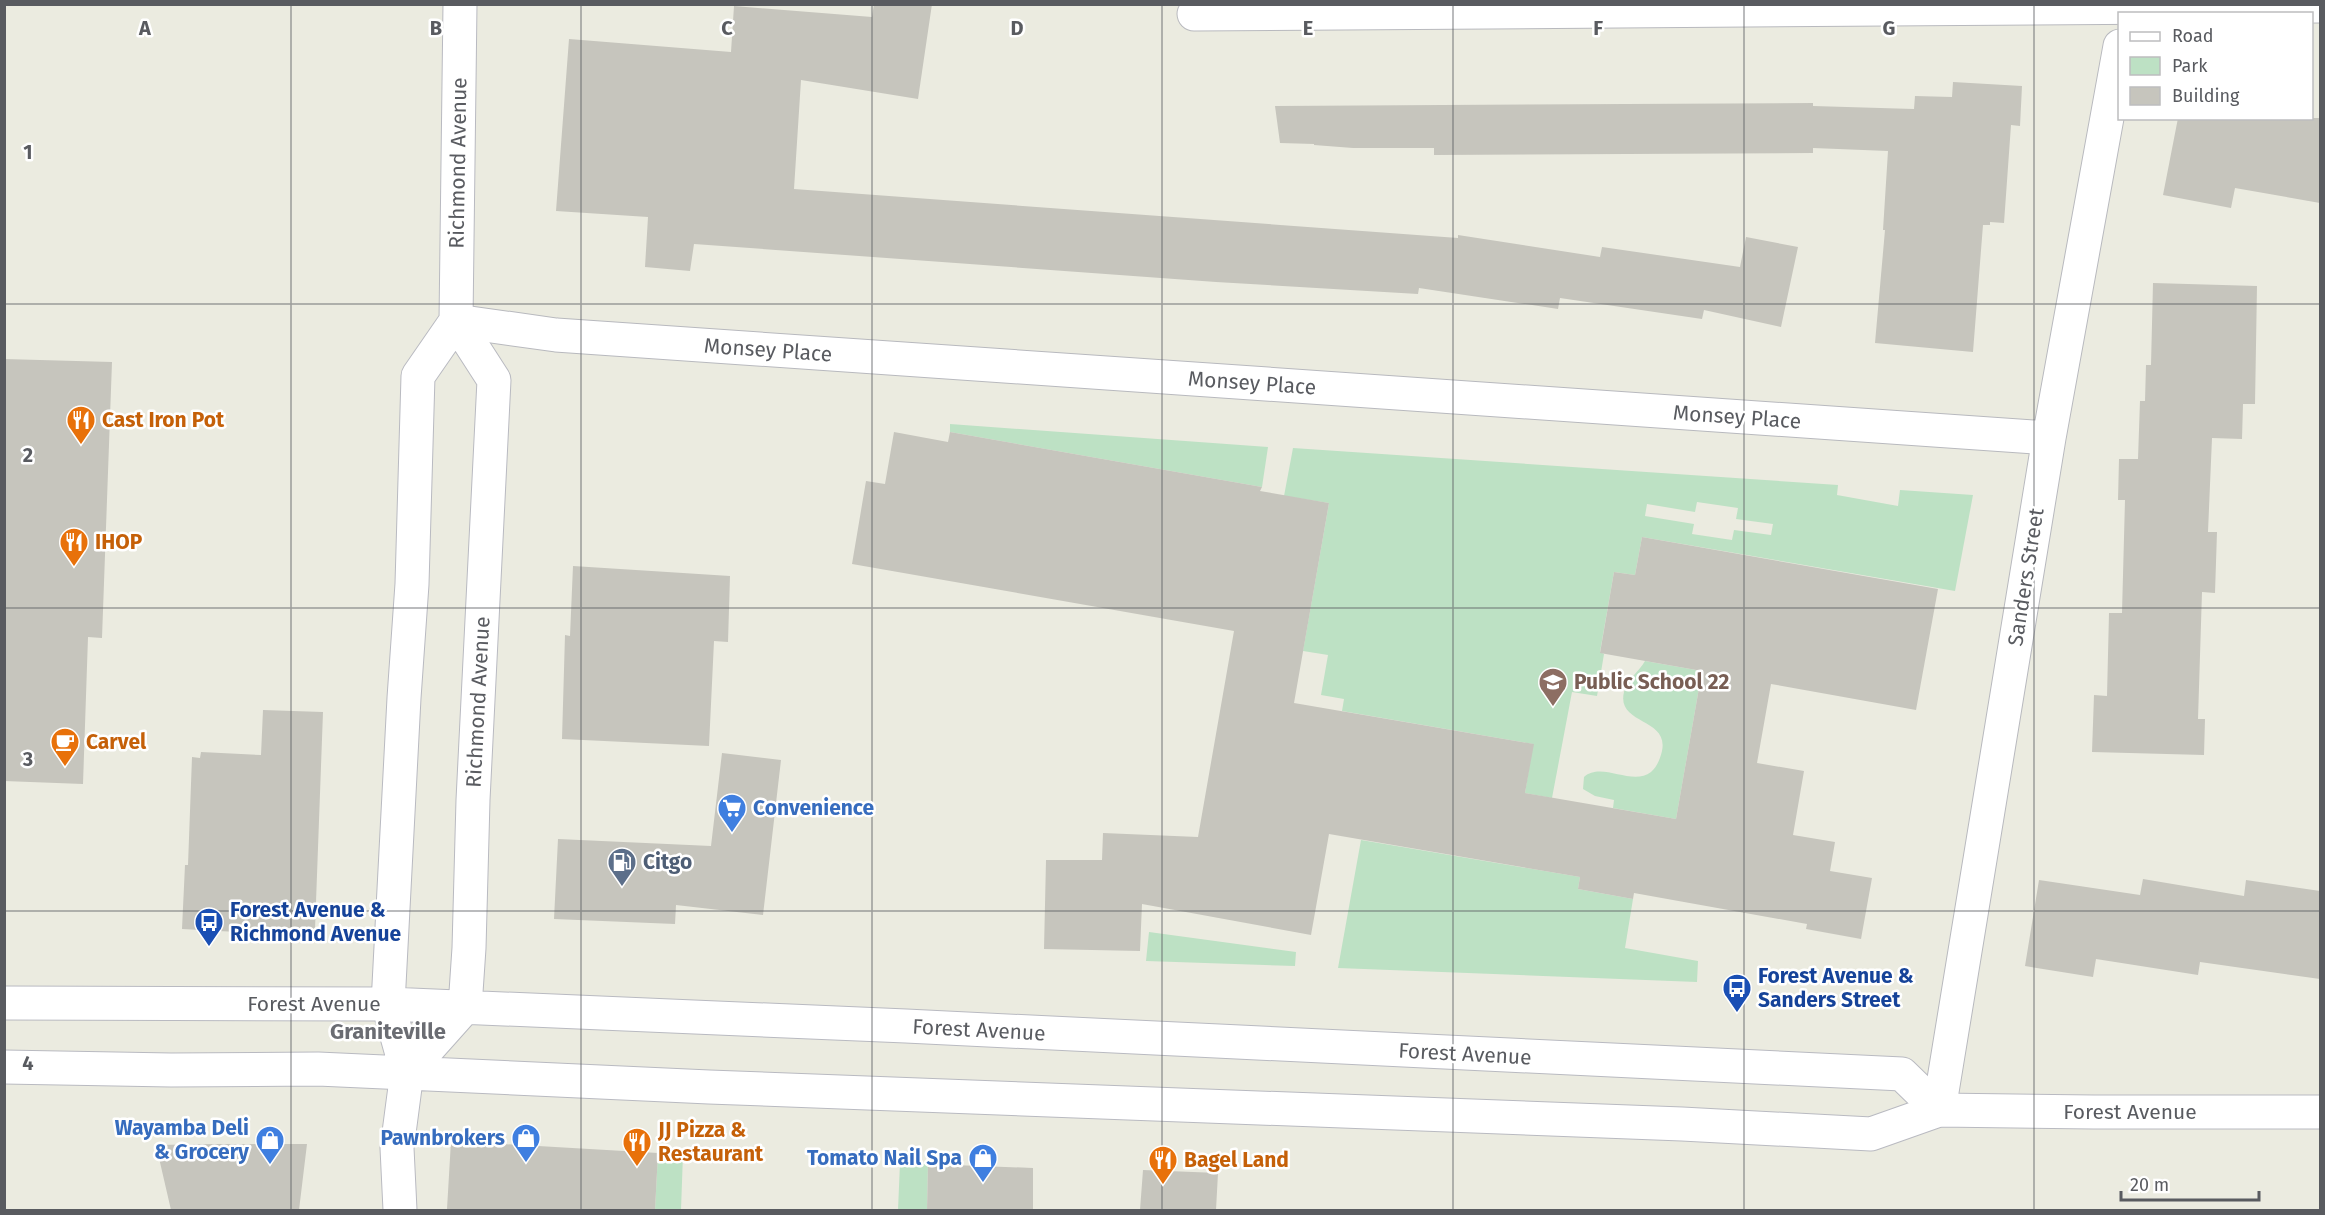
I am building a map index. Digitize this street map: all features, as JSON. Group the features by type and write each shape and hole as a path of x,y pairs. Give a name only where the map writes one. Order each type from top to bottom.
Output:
{"main road":[{"name":"Richmond Avenue","path":"460,4 456,321 494,380 465,1007"},
{"path":"1194,14 2320,6"},
{"name":"Sanders Street","path":"1939,1110 2049,438 2118,57"},
{"name":"Monsey Place","path":"456,321 556,335 2049,438"},
{"path":"400,1210 397,1148 407,1072 388,1004 412,584 418,376 456,321"},
{"name":"Forest Avenue","path":"4,1003 388,1004 906,1026 1902,1074 1939,1110"},
{"path":"407,1072 465,1007"},
{"name":"Forest Avenue","path":"4,1067 171,1070 318,1069 407,1072 709,1087 1682,1124 1871,1134 1939,1110 2320,1112"}],"green space":[{"path":"950,424 1268,447 1262,487 950,432"},
{"path":"1293,448 1838,485 1837,495 1898,506 1900,490 1973,495 1955,591 1642,537 1635,575 1614,572 1600,652 1604,654 1597,696 1572,692 1552,798 1525,793 1533,744 1342,711 1344,699 1321,695 1328,655 1303,651 1329,503 1284,496","holes":["1697,502 1738,508 1736,519 1773,524 1771,535 1734,530 1732,540 1692,534 1694,524 1645,516 1647,504 1695,512"]},
{"path":"1645,661 1702,671 1676,819 1613,808 1614,800 1595,796 1583,789 1584,777 1591,773 1608,772 1626,776 1643,776 1651,772 1658,763 1662,751 1662,740 1658,732 1634,716 1624,703 1627,684"},
{"path":"1361,840 1580,877 1578,889 1633,899 1625,948 1698,961 1697,982 1338,968"},
{"path":"1149,932 1296,952 1295,966 1146,961"},
{"path":"658,1153 683,1154 681,1210 655,1210"},
{"path":"900,1163 928,1164 927,1210 898,1210"}],"building":[{"path":"874,4 932,4 918,99 801,80 794,189 1458,238 1458,235 1600,257 1602,247 1740,267 1746,237 1798,247 1781,327 1704,310 1702,319 1560,298 1558,309 1419,288 1418,294 1216,282 694,244 690,271 645,267 648,217 556,211 569,39 731,52 734,6 872,17"},
{"path":"1953,82 2022,86 2020,126 2011,125 2004,223 1990,222 1990,225 1983,225 1973,352 1875,343 1885,230 1883,230 1888,151 1813,148 1813,153 1434,155 1434,148 1353,148 1280,143 1275,106 1813,103 1813,106 1914,109 1915,96 1952,97"},
{"path":"2313,118 2320,118 2320,203 2235,188 2231,208 2163,195 2178,120 2313,120"},
{"path":"2153,283 2257,286 2255,404 2243,404 2242,439 2212,438 2208,532 2217,532 2215,593 2202,592 2198,719 2205,719 2204,755 2092,752 2094,695 2107,696 2109,613 2122,613 2125,500 2118,500 2119,459 2138,459 2140,401 2145,401 2146,365 2151,365"},
{"path":"4,359 112,362 102,638 88,637 83,784 4,781"},
{"path":"894,432 948,442 950,432 1262,487 1260,491 1329,503 1294,703 1534,744 1525,793 1676,819 1702,671 1600,653 1614,572 1635,575 1642,537 1938,589 1916,710 1771,684 1757,763 1804,771 1793,835 1835,842 1830,871 1872,878 1861,939 1806,929 1807,924 1634,893 1633,899 1578,889 1580,877 1329,834 1311,935 1142,904 1140,951 1044,949 1046,860 1102,860 1103,833 1198,837 1234,631 852,564 866,481 885,484"},
{"path":"573,566 730,576 728,642 714,641 709,746 562,739 565,635 570,636"},
{"path":"263,710 323,712 315,929 258,927 258,933 182,929 185,865 188,865 192,757 200,758 201,752 261,755"},
{"path":"722,753 781,760 763,915 676,905 675,924 554,919 558,839 711,846"},
{"path":"2143,879 2244,896 2246,880 2320,891 2320,979 2200,962 2198,975 2096,959 2093,977 2025,966 2039,880 2140,895"},
{"path":"451,1141 658,1153 655,1210 447,1209"},
{"path":"307,1144 299,1210 171,1210 156,1145"},
{"path":"928,1164 1033,1168 1033,1210 927,1210"},
{"path":"1143,1170 1218,1173 1216,1210 1140,1210"}],"place":[{"name":"Cast Iron Pot","path":"81,446"},
{"name":"IHOP","path":"74,568"},
{"name":"Public School 22","path":"1553,708"},
{"name":"Carvel","path":"65,768"},
{"name":"Convenience","path":"732,834"},
{"name":"Citgo","path":"622,888"},
{"name":"Forest Avenue & Richmond Avenue","path":"209,948"},
{"name":"Forest Avenue & Sanders Street","path":"1737,1014"},
{"name":"Pawnbrokers","path":"526,1164"},
{"name":"Wayamba Deli & Grocery","path":"270,1166"},
{"name":"JJ Pizza & Restaurant","path":"637,1168"},
{"name":"Tomato Nail Spa","path":"983,1184"},
{"name":"Bagel Land","path":"1163,1186"}],"district":[{"name":"Graniteville","path":"388,1031"}]}
